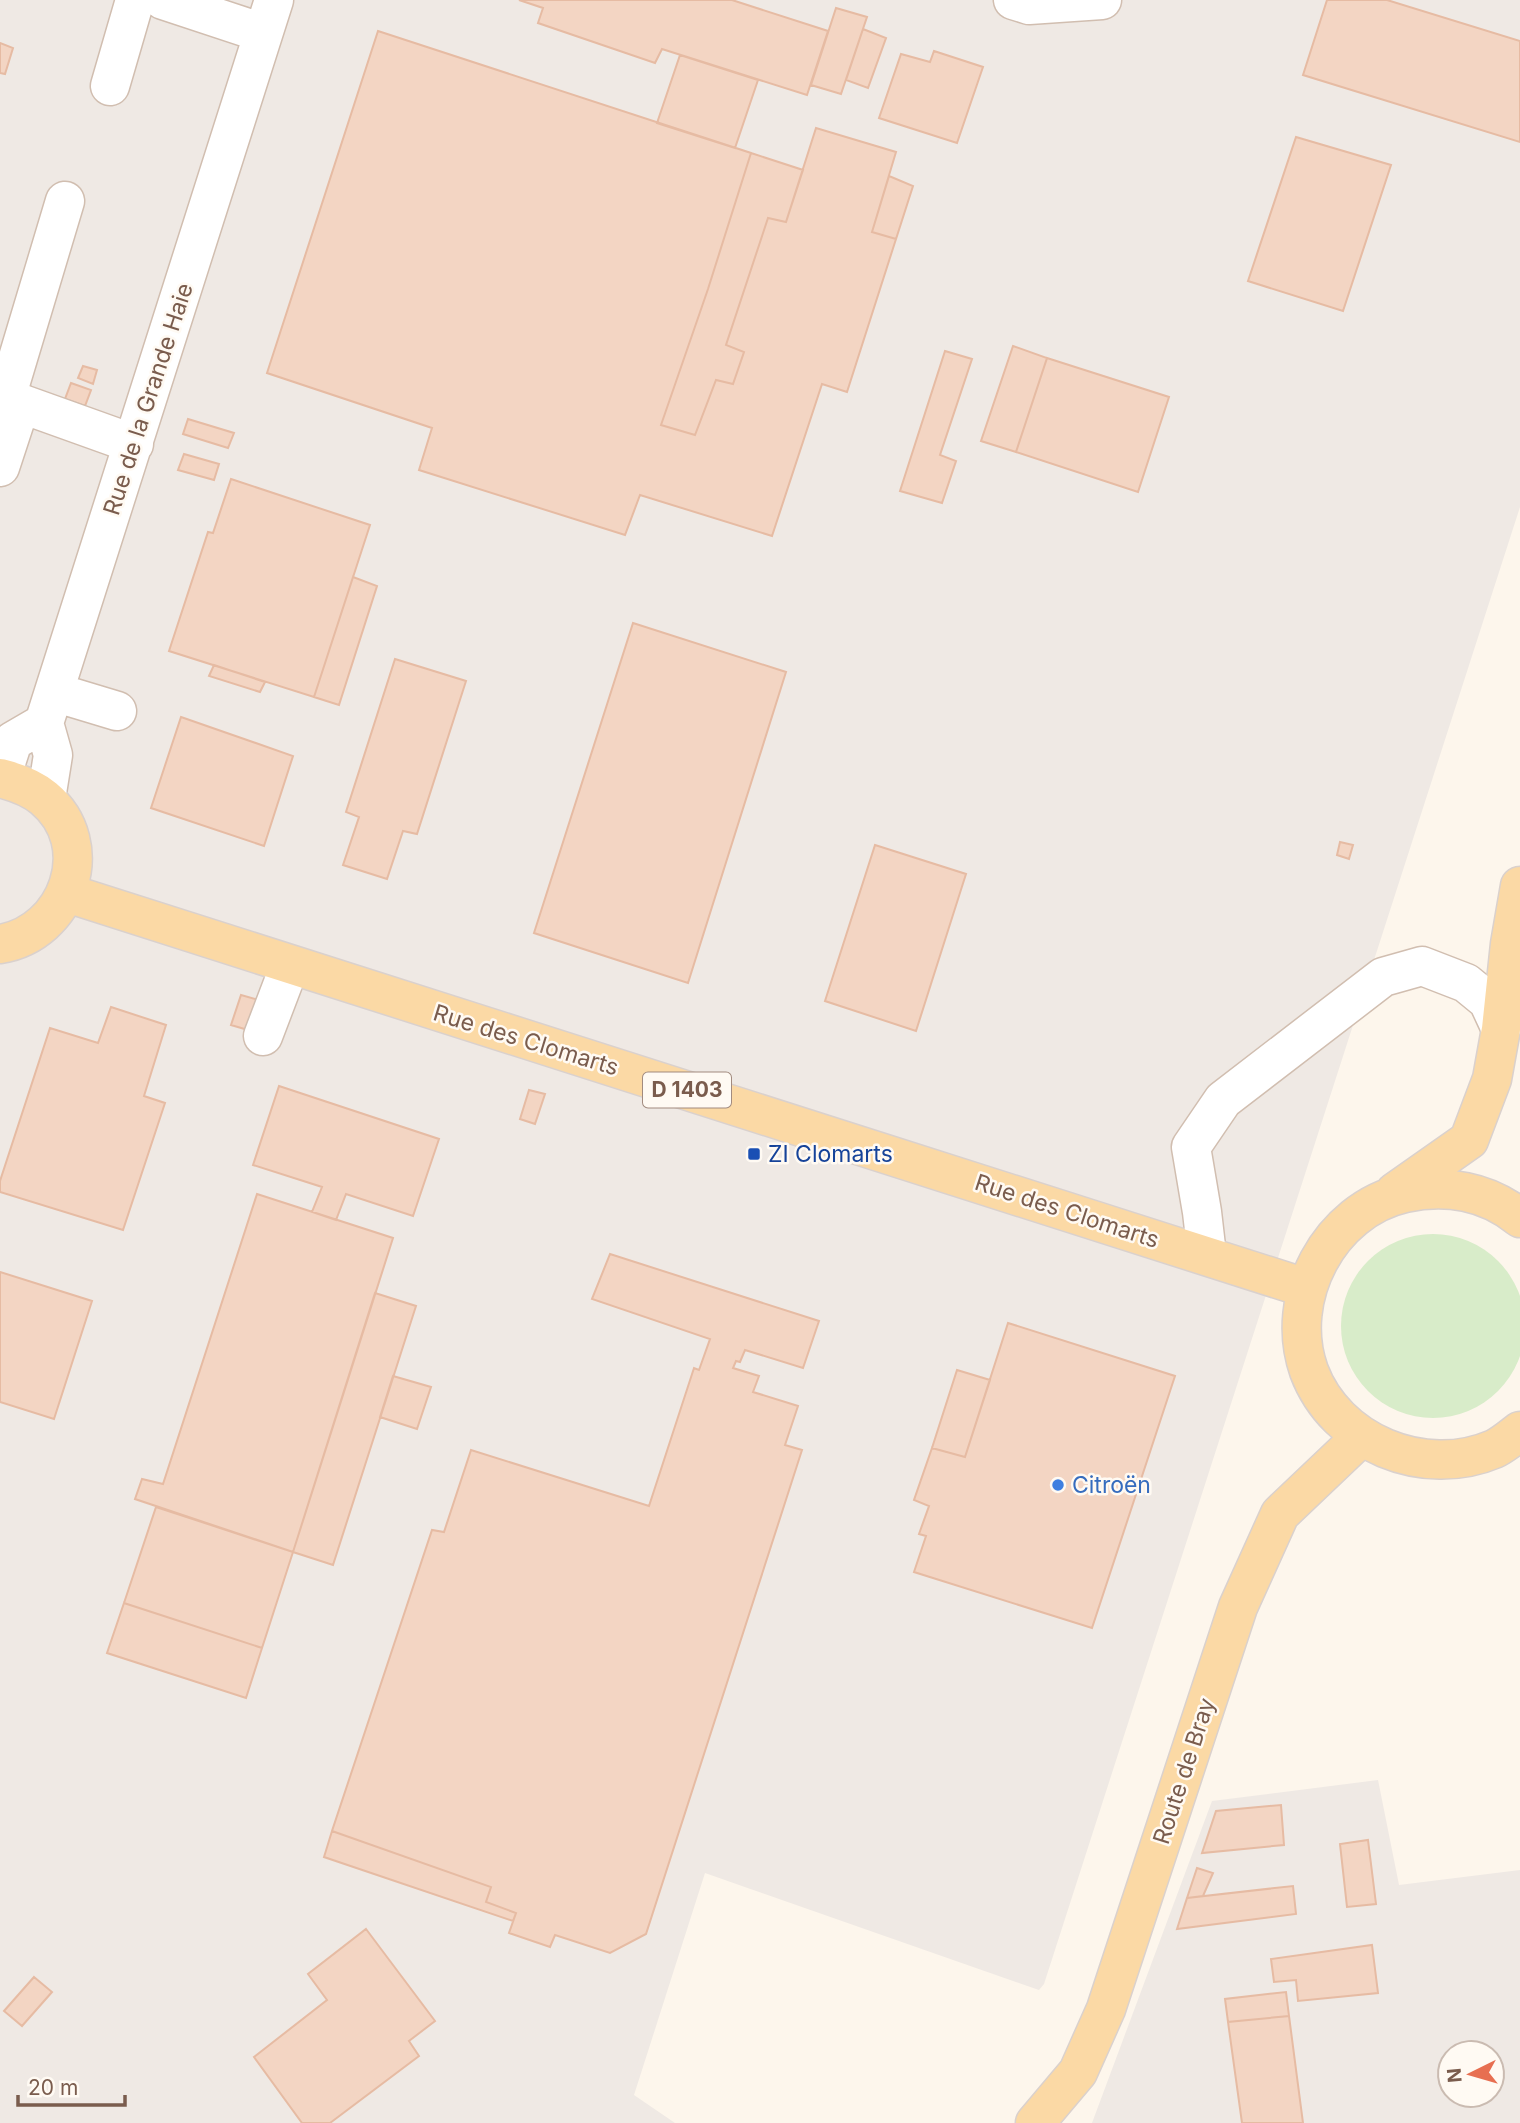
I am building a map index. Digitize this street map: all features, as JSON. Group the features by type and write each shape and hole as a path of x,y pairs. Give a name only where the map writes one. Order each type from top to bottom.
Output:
{"main road":[{"path":"0,778 25,785 46,799 62,819 71,843 73,868 67,893 55,914 36,931 14,942 0,944"},
{"path":"1520,886 1492,1079 1469,1140 1388,1197 1352,1218 1323,1250 1306,1289 1302,1330 1309,1371 1330,1408 1361,1437 1403,1457 1449,1460 1494,1449 1520,1431"},
{"name":"Rue des Clomarts","path":"67,893 1207,1255 1306,1289"},
{"path":"1388,1197 1429,1188 1469,1191 1507,1207 1520,1218"},
{"name":"Route de Bray","path":"1035,2123 1078,2072 1106,2009 1238,1607 1280,1514 1361,1437"}],"street":[{"path":"110,86 135,0"},
{"path":"163,0 269,17"},
{"path":"1013,0 1029,5 1102,0"},
{"name":"Rue de la Grande Haie","path":"49,707 269,17"},
{"path":"0,467 9,399 65,201"},
{"path":"9,399 134,444"},
{"path":"46,799 53,755 49,707"},
{"path":"0,778 13,741 49,707 117,711"},
{"path":"263,1036 290,965"},
{"path":"1207,1255 1191,1147 1223,1100 1383,977 1422,966 1466,982 1488,1001 1501,1029"}],"shaded area":[{"path":"0,0 1520,0 1520,507 1044,1984 1039,1990 705,1873 634,2095 675,2123 0,2123"},
{"path":"1378,1780 1399,1885 1520,1870 1520,2123 1092,2123 1212,1801"}],"green space":[{"path":"1433,1234 1468,1241 1498,1261 1518,1291 1525,1326 1518,1361 1498,1391 1468,1411 1433,1418 1398,1411 1368,1391 1348,1361 1341,1326 1348,1291 1368,1261 1398,1241"}],"building":[{"path":"519,0 732,0 828,31 807,95 662,49 655,63 538,23 543,8"},
{"path":"1327,0 1387,0 1520,41 1520,142 1303,75"},
{"path":"836,8 867,17 841,94 811,85"},
{"path":"863,29 886,38 868,88 846,80"},
{"path":"378,31 751,153 661,425 695,435 716,380 733,384 744,352 726,345 768,218 786,222 816,128 896,152 872,232 896,239 847,392 822,384 772,536 640,495 625,535 419,470 432,428 267,373"},
{"path":"0,43 13,48 5,74 0,73"},
{"path":"934,51 983,67 957,143 879,118 901,54 930,62"},
{"path":"680,55 758,80 735,148 657,123"},
{"path":"1296,137 1391,165 1343,311 1248,281"},
{"path":"751,153 803,170 786,222 768,218 726,345 744,352 733,384 716,380 695,435 661,425"},
{"path":"889,176 913,186 896,239 872,232"},
{"path":"1013,346 1047,358 1016,452 981,441"},
{"path":"945,351 972,359 940,455 956,461 942,503 900,491"},
{"path":"1047,358 1169,397 1138,492 1016,452"},
{"path":"83,366 97,370 93,384 78,378"},
{"path":"71,383 91,390 85,406 65,399"},
{"path":"188,419 234,433 228,448 183,434"},
{"path":"184,454 219,464 214,480 178,470"},
{"path":"231,479 370,525 314,697 169,651 208,532 213,533"},
{"path":"353,577 377,586 339,705 314,697"},
{"path":"633,623 786,672 688,983 534,933"},
{"path":"395,659 466,681 417,834 403,831 387,879 343,865 359,817 346,812"},
{"path":"214,665 265,682 260,692 209,676"},
{"path":"181,717 293,756 264,846 151,808"},
{"path":"1340,842 1353,845 1349,859 1337,855"},
{"path":"875,845 966,874 916,1031 825,1001"},
{"path":"241,995 259,1000 248,1030 231,1025"},
{"path":"111,1007 166,1025 144,1096 165,1103 123,1230 0,1192 0,1181 50,1028 98,1043"},
{"path":"279,1086 439,1139 413,1216 346,1194 336,1220 312,1212 322,1187 253,1165"},
{"path":"529,1090 545,1094 535,1124 520,1119"},
{"path":"257,1194 393,1238 293,1552 135,1499 142,1479 163,1484"},
{"path":"610,1254 819,1321 803,1368 745,1350 740,1362 736,1361 733,1368 759,1376 753,1392 798,1406 785,1445 802,1450 646,1934 610,1953 555,1935 550,1947 509,1933 516,1913 486,1902 491,1887 332,1831 432,1530 444,1532 471,1450 649,1506 694,1368 699,1370 710,1339 592,1299"},
{"path":"0,1272 92,1301 54,1419 0,1402"},
{"path":"375,1293 416,1306 333,1565 293,1552"},
{"path":"1008,1323 1175,1376 1092,1628 914,1572 926,1536 919,1534 929,1506 914,1500 932,1448 965,1457"},
{"path":"957,1370 990,1380 965,1457 932,1448"},
{"path":"393,1376 431,1387 417,1429 380,1417"},
{"path":"156,1507 293,1552 262,1648 124,1603"},
{"path":"124,1603 262,1648 246,1698 107,1653"},
{"path":"1281,1805 1284,1845 1202,1853 1216,1811"},
{"path":"332,1831 491,1887 486,1902 516,1913 513,1921 324,1857"},
{"path":"1368,1840 1376,1904 1347,1907 1340,1844"},
{"path":"1197,1868 1213,1873 1203,1896 1187,1898"},
{"path":"1293,1886 1296,1914 1177,1929 1187,1898"},
{"path":"366,1929 435,2021 409,2041 419,2056 330,2123 302,2123 254,2057 327,2000 308,1974"},
{"path":"1372,1945 1378,1993 1298,2001 1296,1980 1274,1982 1271,1959"},
{"path":"34,1977 52,1992 22,2026 4,2011"},
{"path":"1286,1992 1289,2016 1228,2022 1225,1999"},
{"path":"1289,2016 1303,2123 1242,2123 1228,2022"}],"place":[{"name":"ZI Clomarts","path":"754,1154"},
{"name":"Citroën","path":"1058,1485"}]}
